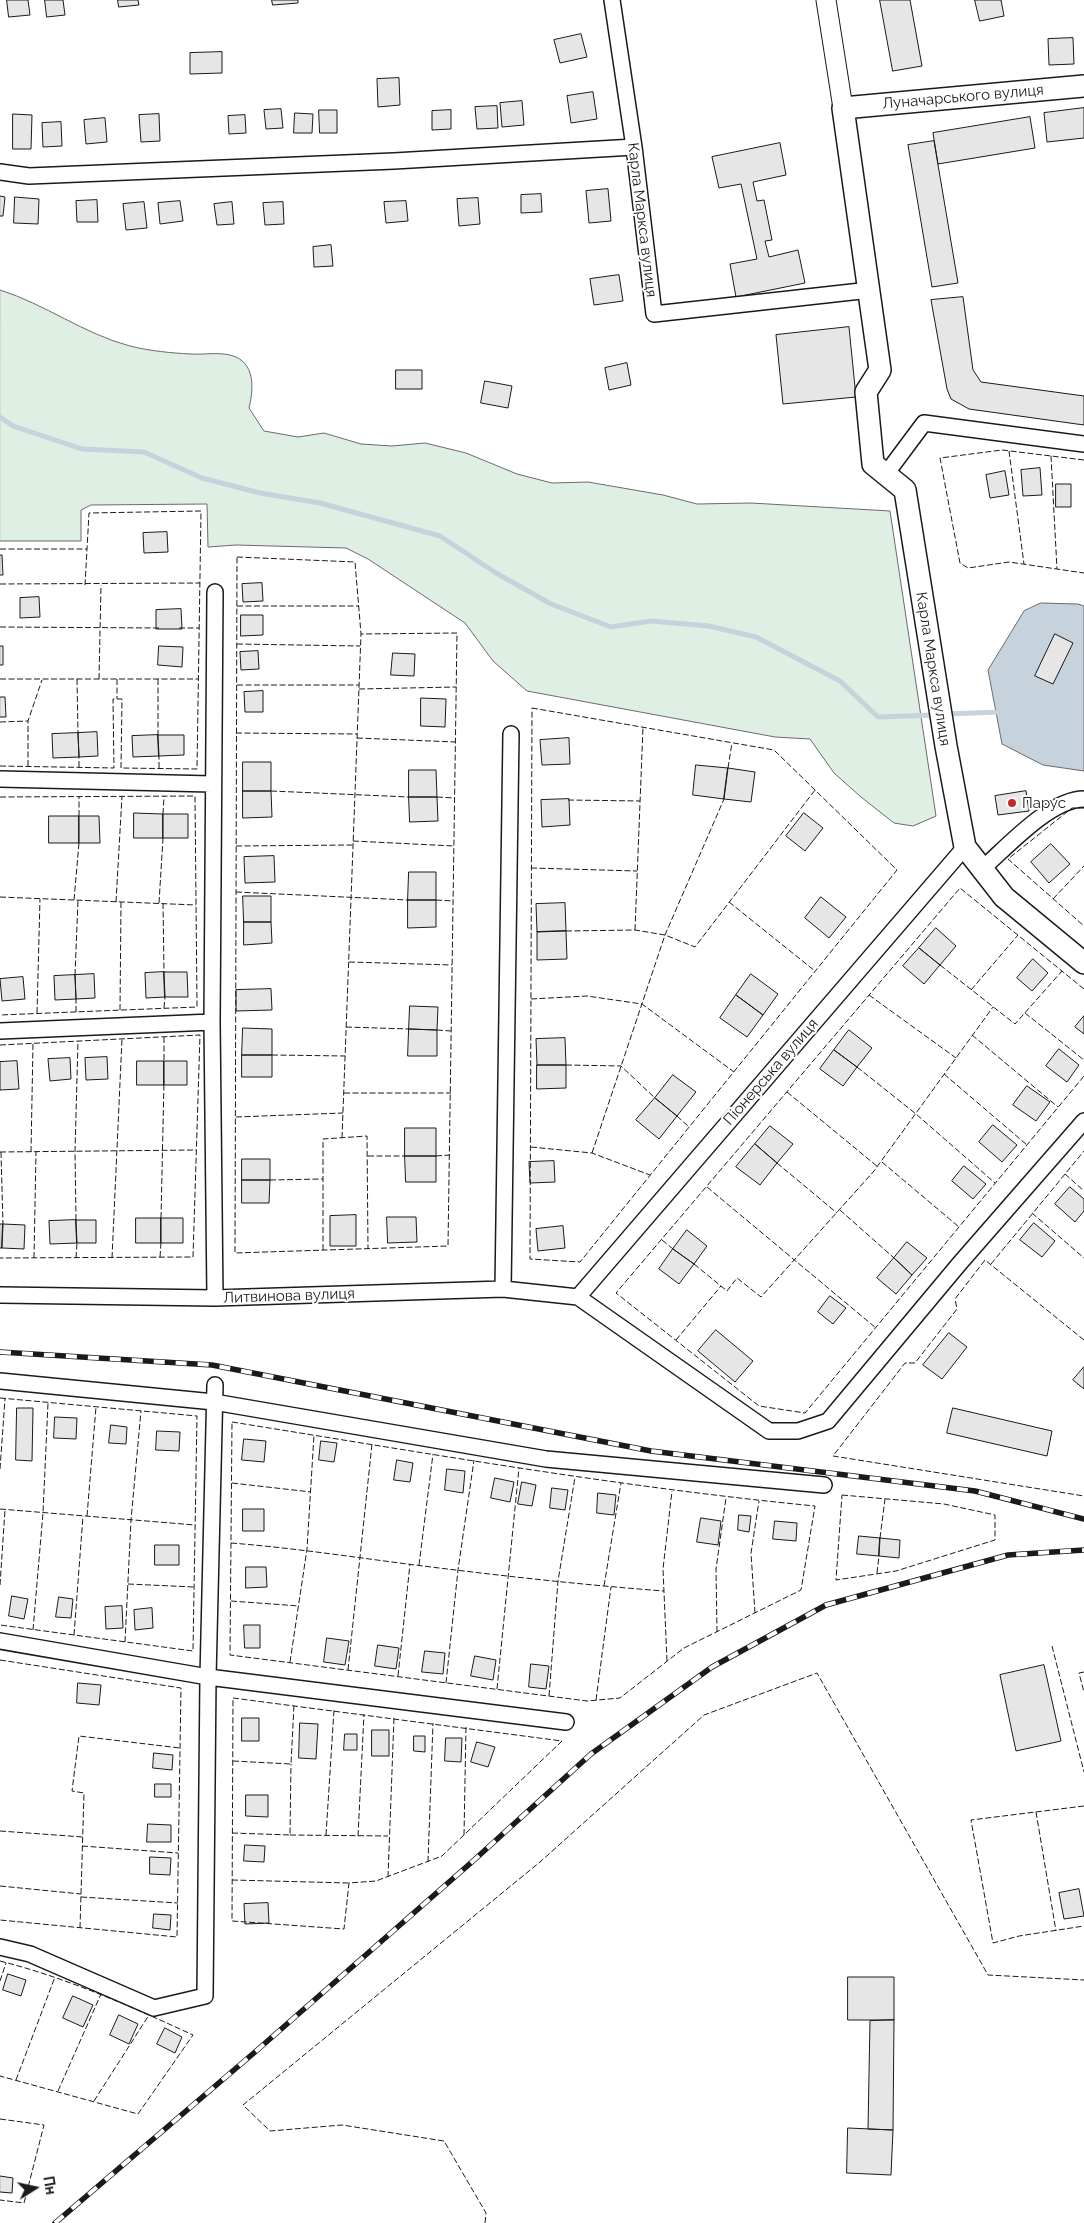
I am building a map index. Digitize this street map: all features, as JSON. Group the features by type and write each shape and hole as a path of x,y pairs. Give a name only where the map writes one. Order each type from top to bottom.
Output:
{"main road":[{"name":"Луначарського вулиця","path":"843,108 1084,86"},
{"path":"843,108 880,370 866,392 873,464 886,474"},
{"name":"Карла Маркса вулиця","path":"886,474 905,490 946,746 965,847"},
{"path":"965,847 1004,897 1084,963"}],"street":[{"name":"Карла Маркса вулиця","path":"612,0 634,147 654,314 870,290"},
{"path":"826,0 843,108"},
{"path":"0,172 29,176 49,176 394,161 634,147"},
{"path":"886,474 924,423 1084,444"},
{"path":"215,592 212,784 215,1298"},
{"path":"503,1289 512,734"},
{"path":"0,779 212,784"},
{"path":"982,869 1046,813 1074,799 1084,799"},
{"name":"Піонерська вулиця","path":"578,1298 965,847"},
{"path":"0,1031 212,1022"},
{"path":"578,1298 769,1430 798,1431 828,1421 960,1262 1084,1121"},
{"name":"Литвинова вулиця","path":"0,1295 215,1298 503,1289 578,1298"},
{"path":"0,1381 214,1402 546,1459 824,1485"},
{"path":"0,1947 30,1954 154,2008 205,1996 208,1677 214,1385"},
{"path":"0,1641 208,1677 566,1722"}],"green space":[{"path":"0,290 33,303 113,341 130,346 168,352 219,354 236,357 242,361 250,373 252,387 249,408 264,431 298,437 324,433 361,444 392,446 425,443 466,453 517,474 552,483 588,482 663,495 697,504 751,503 890,511 936,816 913,826 894,823 834,773 810,739 775,737 527,691 493,661 465,623 368,559 346,548 236,545 208,547 207,504 91,505 81,510 81,541 0,541"}],"shaded area":[{"path":"1041,603 1078,604 1084,606 1084,771 1043,765 1002,744 988,670 1024,611"}],"building":[{"path":"7,0 28,0 30,15 9,17"},
{"path":"45,0 63,0 65,15 47,17"},
{"path":"118,0 138,0 139,5 119,7"},
{"path":"272,0 298,0 298,3 273,5"},
{"path":"880,0 910,0 922,66 893,71"},
{"path":"975,0 1001,0 1004,16 980,21"},
{"path":"581,34 587,57 560,63 554,40"},
{"path":"1073,38 1074,64 1049,65 1048,39"},
{"path":"222,52 222,73 190,74 190,53"},
{"path":"399,78 400,105 378,107 377,79"},
{"path":"593,92 597,119 571,123 567,96"},
{"path":"522,101 524,125 502,127 500,103"},
{"path":"497,106 498,128 477,129 475,107"},
{"path":"1084,108 1084,138 1047,142 1044,113"},
{"path":"281,109 283,128 266,129 264,110"},
{"path":"319,110 337,110 337,133 320,133"},
{"path":"451,110 451,129 432,130 432,111"},
{"path":"295,113 313,114 312,133 294,133"},
{"path":"13,114 32,115 31,149 13,149"},
{"path":"159,114 160,141 141,142 139,115"},
{"path":"245,115 246,133 229,134 228,116"},
{"path":"1030,117 1035,148 938,164 933,133"},
{"path":"105,118 107,142 86,144 84,120"},
{"path":"61,122 62,146 43,147 42,123"},
{"path":"934,141 958,283 932,287 908,145"},
{"path":"780,143 786,175 753,182 757,201 764,200 772,240 765,241 769,257 798,250 805,283 736,297 730,264 757,259 741,184 719,188 712,157"},
{"path":"608,189 611,221 589,223 586,191"},
{"path":"541,194 542,212 521,213 521,195"},
{"path":"0,196 5,197 3,216 0,216"},
{"path":"15,197 39,199 38,224 14,223"},
{"path":"478,198 480,224 459,226 457,199"},
{"path":"97,200 98,222 77,222 76,201"},
{"path":"180,201 183,221 160,224 158,203"},
{"path":"406,201 408,221 386,223 384,202"},
{"path":"144,202 147,228 126,230 123,204"},
{"path":"232,202 234,224 217,225 214,204"},
{"path":"283,202 284,224 265,225 263,203"},
{"path":"331,245 333,266 314,267 313,247"},
{"path":"619,275 623,301 594,305 590,279"},
{"path":"963,297 973,370 981,382 1084,396 1084,425 969,409 951,399 947,389 931,300"},
{"path":"849,327 856,397 783,404 776,335"},
{"path":"627,363 631,385 609,390 605,368"},
{"path":"396,370 422,370 422,389 396,389"},
{"path":"485,381 512,386 508,408 481,403"},
{"path":"1040,468 1042,495 1023,496 1021,470"},
{"path":"1005,471 1009,495 990,498 986,475"},
{"path":"1056,484 1071,484 1071,507 1056,507"},
{"path":"167,532 168,552 144,553 143,533"},
{"path":"0,555 2,555 3,575 0,575"},
{"path":"262,583 263,601 243,602 242,584"},
{"path":"39,597 40,617 20,618 20,598"},
{"path":"181,609 182,629 156,629 156,610"},
{"path":"241,615 263,615 263,635 241,636"},
{"path":"1055,634 1073,643 1053,684 1035,676"},
{"path":"0,646 3,646 3,665 0,665"},
{"path":"159,646 183,647 182,667 158,665"},
{"path":"258,651 259,669 241,670 240,652"},
{"path":"393,653 415,654 414,676 391,675"},
{"path":"263,691 263,712 245,712 244,692"},
{"path":"0,697 5,697 6,717 0,717"},
{"path":"421,698 446,699 445,727 421,726"},
{"path":"97,732 98,756 79,757 78,733"},
{"path":"78,733 79,757 53,758 52,734"},
{"path":"158,735 184,735 184,755 159,756"},
{"path":"158,735 159,756 133,757 132,736"},
{"path":"569,738 570,764 542,765 540,740"},
{"path":"243,762 271,762 271,791 243,791"},
{"path":"696,765 728,768 724,799 693,795"},
{"path":"728,768 755,772 751,802 724,799"},
{"path":"409,770 436,770 437,797 409,797"},
{"path":"243,791 271,791 272,817 243,818"},
{"name":"Парус","path":"1026,791 1029,811 998,815 995,796"},
{"path":"409,797 437,797 438,821 410,822"},
{"path":"569,799 570,825 542,827 541,800"},
{"path":"134,813 163,814 163,838 134,838"},
{"path":"804,813 823,828 805,851 786,836"},
{"path":"163,814 188,814 188,838 163,838"},
{"path":"49,816 79,816 79,843 49,843"},
{"path":"79,816 99,816 100,843 79,843"},
{"path":"1051,844 1070,864 1049,883 1031,862"},
{"path":"274,856 275,882 245,883 244,857"},
{"path":"409,872 436,872 436,900 408,900"},
{"path":"243,896 271,896 271,922 244,922"},
{"path":"821,897 846,917 829,938 805,918"},
{"path":"408,900 436,900 436,927 408,928"},
{"path":"565,903 566,931 537,932 536,904"},
{"path":"244,922 271,922 272,943 244,945"},
{"path":"936,928 956,946 940,965 919,948"},
{"path":"566,931 567,959 537,960 537,932"},
{"path":"919,948 940,965 924,984 903,966"},
{"path":"1033,959 1048,973 1032,991 1017,978"},
{"path":"164,972 187,972 188,997 165,997"},
{"path":"164,972 165,997 146,998 145,973"},
{"path":"94,974 95,998 76,999 75,975"},
{"path":"751,974 778,994 763,1015 736,995"},
{"path":"75,975 76,999 55,1000 54,976"},
{"path":"23,977 25,999 2,1001 0,979"},
{"path":"271,989 272,1010 236,1011 236,990"},
{"path":"736,995 763,1015 747,1037 720,1018"},
{"path":"410,1006 438,1007 437,1030 409,1029"},
{"path":"1084,1016 1084,1034 1075,1027"},
{"path":"243,1028 272,1029 272,1055 242,1055"},
{"path":"409,1029 437,1030 437,1056 408,1056"},
{"path":"849,1030 872,1048 857,1067 834,1050"},
{"path":"565,1038 566,1065 537,1065 536,1039"},
{"path":"1059,1049 1079,1065 1067,1082 1046,1066"},
{"path":"834,1050 857,1067 843,1086 820,1069"},
{"path":"242,1055 272,1055 272,1077 242,1077"},
{"path":"107,1057 108,1079 86,1080 85,1058"},
{"path":"70,1058 71,1079 50,1081 48,1059"},
{"path":"17,1061 19,1089 0,1090 0,1062"},
{"path":"137,1061 164,1061 164,1085 137,1085"},
{"path":"164,1061 187,1061 187,1085 164,1085"},
{"path":"537,1065 566,1065 566,1088 537,1089"},
{"path":"673,1075 696,1092 677,1116 655,1098"},
{"path":"1027,1086 1050,1102 1036,1121 1013,1105"},
{"path":"655,1098 677,1116 659,1139 636,1120"},
{"path":"993,1125 1017,1145 1002,1162 979,1142"},
{"path":"770,1126 793,1144 777,1163 755,1144"},
{"path":"405,1128 436,1128 436,1156 405,1156"},
{"path":"755,1144 777,1163 760,1185 736,1167"},
{"path":"405,1156 436,1156 436,1182 406,1182"},
{"path":"242,1159 270,1159 270,1180 242,1180"},
{"path":"554,1161 555,1182 530,1183 529,1162"},
{"path":"964,1166 986,1184 973,1199 952,1181"},
{"path":"242,1180 270,1180 269,1203 242,1203"},
{"path":"1070,1187 1084,1199 1084,1211 1075,1222 1055,1204"},
{"path":"356,1215 356,1246 330,1246 330,1216"},
{"path":"387,1217 416,1217 417,1242 388,1243"},
{"path":"136,1218 161,1218 161,1243 136,1243"},
{"path":"161,1218 183,1218 183,1243 161,1243"},
{"path":"76,1220 96,1220 96,1243 77,1243"},
{"path":"76,1220 77,1243 50,1244 49,1221"},
{"path":"1034,1223 1055,1241 1042,1257 1020,1240"},
{"path":"0,1224 3,1224 2,1248 0,1248"},
{"path":"3,1224 25,1225 24,1249 2,1248"},
{"path":"563,1226 565,1248 538,1251 536,1229"},
{"path":"687,1230 707,1246 694,1264 673,1249"},
{"path":"907,1242 927,1258 912,1275 894,1258"},
{"path":"673,1249 694,1264 679,1284 659,1269"},
{"path":"894,1258 912,1275 896,1294 877,1278"},
{"path":"830,1296 846,1308 833,1324 818,1312"},
{"path":"716,1330 753,1361 735,1382 698,1351"},
{"path":"949,1333 967,1347 942,1379 923,1365"},
{"path":"1084,1367 1084,1389 1073,1380"},
{"path":"17,1408 33,1408 32,1461 16,1460"},
{"path":"953,1408 1052,1431 1047,1456 947,1433"},
{"path":"55,1417 77,1418 76,1439 54,1438"},
{"path":"111,1425 127,1427 126,1444 109,1443"},
{"path":"157,1431 180,1432 179,1451 156,1450"},
{"path":"244,1439 266,1441 264,1462 242,1460"},
{"path":"321,1441 337,1443 334,1462 319,1460"},
{"path":"397,1460 413,1463 410,1482 394,1480"},
{"path":"447,1469 465,1471 463,1493 445,1490"},
{"path":"495,1478 514,1482 510,1502 491,1498"},
{"path":"522,1482 536,1485 532,1506 518,1504"},
{"path":"552,1488 568,1490 565,1510 550,1508"},
{"path":"598,1493 616,1495 614,1515 597,1513"},
{"path":"243,1509 264,1509 264,1531 243,1531"},
{"path":"739,1515 751,1516 749,1532 738,1530"},
{"path":"701,1518 721,1521 718,1545 697,1542"},
{"path":"775,1521 797,1523 796,1541 773,1539"},
{"path":"859,1536 880,1538 879,1556 857,1554"},
{"path":"880,1538 900,1540 899,1558 879,1556"},
{"path":"155,1545 179,1545 179,1565 155,1565"},
{"path":"246,1567 266,1567 267,1587 246,1588"},
{"path":"12,1596 28,1599 24,1619 9,1616"},
{"path":"59,1597 73,1599 71,1618 56,1617"},
{"path":"122,1606 123,1628 106,1629 105,1607"},
{"path":"152,1608 153,1628 135,1630 134,1610"},
{"path":"244,1625 260,1625 260,1648 245,1648"},
{"path":"327,1638 349,1641 345,1665 324,1662"},
{"path":"378,1645 399,1648 396,1669 375,1666"},
{"path":"425,1651 445,1653 443,1674 422,1672"},
{"path":"475,1656 496,1660 493,1680 471,1676"},
{"path":"531,1664 549,1666 546,1689 529,1687"},
{"path":"1044,1665 1061,1741 1016,1751 1000,1675"},
{"path":"78,1683 101,1685 99,1705 77,1703"},
{"path":"242,1718 259,1718 259,1741 242,1741"},
{"path":"300,1723 318,1724 316,1759 299,1758"},
{"path":"372,1730 389,1730 389,1756 372,1756"},
{"path":"345,1734 357,1734 357,1750 344,1750"},
{"path":"414,1736 425,1736 425,1752 414,1751"},
{"path":"446,1738 462,1738 461,1762 445,1761"},
{"path":"477,1742 495,1747 488,1767 471,1762"},
{"path":"154,1753 173,1755 172,1770 153,1768"},
{"path":"155,1784 171,1784 171,1797 155,1797"},
{"path":"246,1795 268,1795 268,1817 246,1816"},
{"path":"148,1824 171,1825 171,1842 147,1842"},
{"path":"245,1845 265,1846 264,1862 244,1861"},
{"path":"150,1857 171,1858 170,1875 150,1874"},
{"path":"1079,1889 1084,1916 1064,1919 1059,1893"},
{"path":"268,1903 269,1923 245,1924 244,1904"},
{"path":"154,1914 171,1915 170,1930 153,1928"},
{"path":"8,1974 26,1980 21,1996 3,1990"},
{"path":"848,1977 894,1977 894,2020 848,2020"},
{"path":"73,1996 93,2005 83,2027 63,2018"},
{"path":"119,2015 138,2024 129,2044 110,2035"},
{"path":"894,2020 893,2130 868,2129 870,2021"},
{"path":"165,2028 182,2037 175,2053 157,2044"},
{"path":"848,2128 893,2130 891,2175 847,2173"},
{"path":"0,2176 13,2178 12,2193 0,2192"}],"waterway":[{"path":"0,417 13,426 82,449 144,452 202,478 260,493 320,503 440,536 496,573 551,604 611,627 651,621 709,626 756,637 840,681 878,717 935,715"},
{"path":"946,714 1002,712"}],"railway":[{"path":"0,1352 212,1365 651,1451 975,1491 1084,1519"},
{"path":"55,2223 255,2052 473,1861 591,1754 712,1667 826,1605 1008,1555 1084,1550"}],"fence":[{"path":"1084,460 1002,450 940,458 960,563 968,568 1009,562 1084,573"},
{"path":"1009,451 1024,564"},
{"path":"1051,456 1057,569"},
{"path":"0,766 114,768 113,699 122,699 121,768 197,769 201,511 89,513 85,585"},
{"path":"0,549 87,549"},
{"path":"237,557 355,562 361,634 457,633 448,1246 235,1253 237,557"},
{"path":"0,584 200,583"},
{"path":"99,679 101,585"},
{"path":"237,606 359,606"},
{"path":"0,627 159,628"},
{"path":"179,628 199,628"},
{"path":"342,1138 361,634"},
{"path":"237,644 360,646"},
{"path":"0,679 198,679"},
{"path":"77,679 78,733"},
{"path":"117,679 117,699"},
{"path":"158,679 158,735"},
{"path":"28,766 28,721 42,680"},
{"path":"237,685 359,685"},
{"path":"359,689 456,687"},
{"path":"532,708 774,750 897,870 580,1262 530,1259 532,708"},
{"path":"0,722 28,721"},
{"path":"635,930 643,727"},
{"path":"236,733 357,734"},
{"path":"357,738 455,742"},
{"path":"728,768 732,743"},
{"path":"159,756 159,768"},
{"path":"79,757 79,767"},
{"path":"566,931 635,930 665,935 695,947 815,790"},
{"path":"271,791 409,797"},
{"path":"79,796 79,816"},
{"path":"116,902 122,796"},
{"path":"163,814 164,796"},
{"path":"0,797 195,796 197,1007 0,1015"},
{"path":"437,797 455,798"},
{"path":"592,1153 665,935 724,799"},
{"path":"568,800 640,801"},
{"path":"1084,808 1072,808 1008,859 1084,926"},
{"path":"159,903 163,838"},
{"path":"353,841 454,846"},
{"path":"74,900 79,843"},
{"path":"236,846 353,845"},
{"path":"1053,899 1084,866"},
{"path":"531,868 637,871"},
{"path":"1084,989 960,888 616,1293 759,1406 805,1413 1084,1076"},
{"path":"236,892 408,900"},
{"path":"0,897 196,905"},
{"path":"37,1013 40,899"},
{"path":"75,975 78,900"},
{"path":"436,900 453,901"},
{"path":"120,1010 121,902"},
{"path":"729,902 815,971"},
{"path":"163,903 164,972"},
{"path":"971,990 1018,935"},
{"path":"349,962 452,965"},
{"path":"940,965 1015,1024 1062,971"},
{"path":"869,995 956,1058"},
{"path":"531,999 587,996 642,1004 734,1072"},
{"path":"164,1008 165,997"},
{"path":"76,999 76,1012"},
{"path":"694,1264 727,1291 737,1278 761,1297 874,1171 993,1007"},
{"path":"1025,1013 1084,1060"},
{"path":"346,1027 409,1029"},
{"path":"437,1030 451,1031"},
{"path":"0,1045 200,1035 193,1257 0,1258"},
{"path":"972,1035 1058,1107"},
{"path":"164,1037 164,1061"},
{"path":"112,1258 122,1039"},
{"path":"76,1220 75,1152 78,1041"},
{"path":"31,1152 33,1044"},
{"path":"272,1055 345,1056"},
{"path":"566,1065 621,1066 655,1098"},
{"path":"857,1067 916,1114 995,1183"},
{"path":"944,1074 1027,1145"},
{"path":"161,1218 164,1081"},
{"path":"787,1092 878,1167"},
{"path":"344,1093 451,1093"},
{"path":"236,1117 343,1113"},
{"path":"677,1116 689,1127"},
{"path":"323,1250 323,1139 367,1136 368,1249"},
{"path":"531,1147 592,1153 650,1175"},
{"path":"0,1152 196,1150"},
{"path":"991,1264 1084,1151"},
{"path":"1,1152 3,1224"},
{"path":"34,1258 36,1152"},
{"path":"436,1156 450,1155"},
{"path":"368,1156 405,1156"},
{"path":"882,1162 959,1227"},
{"path":"777,1163 837,1213"},
{"path":"1065,1174 1084,1191"},
{"path":"270,1180 323,1179"},
{"path":"707,1187 876,1328"},
{"path":"840,1210 894,1258"},
{"path":"1032,1213 1084,1258"},
{"path":"662,1240 673,1249"},
{"path":"76,1258 77,1243"},
{"path":"160,1257 161,1243"},
{"path":"1084,1340 985,1260 955,1299 957,1309 915,1363 905,1363 833,1456 1084,1496"},
{"path":"676,1340 721,1286"},
{"path":"0,1398 197,1416 193,1651 0,1625"},
{"path":"0,1469 5,1399"},
{"path":"33,1630 43,1513 48,1403"},
{"path":"87,1516 96,1407"},
{"path":"125,1642 131,1520 141,1411"},
{"path":"232,1422 596,1479 815,1506 801,1590 684,1648 620,1698 587,1701 230,1655 232,1422"},
{"path":"290,1662 307,1549 314,1435"},
{"path":"348,1670 372,1444"},
{"path":"419,1565 433,1454"},
{"path":"446,1683 458,1570 474,1460"},
{"path":"497,1689 519,1468"},
{"path":"549,1696 558,1581 575,1477"},
{"path":"232,1483 311,1492"},
{"path":"604,1586 621,1483"},
{"path":"667,1661 663,1569 672,1491"},
{"path":"842,1495 944,1504 995,1515 995,1540 896,1571 836,1580 842,1495"},
{"path":"717,1632 716,1569 726,1498"},
{"path":"880,1538 885,1499"},
{"path":"755,1613 751,1553 759,1501"},
{"path":"0,1509 195,1525"},
{"path":"0,1585 5,1510"},
{"path":"74,1635 83,1516"},
{"path":"231,1543 303,1550 513,1577 664,1591"},
{"path":"877,1573 879,1556"},
{"path":"398,1676 410,1564"},
{"path":"128,1584 194,1587"},
{"path":"596,1700 611,1587"},
{"path":"231,1601 299,1606"},
{"path":"1052,1646 1084,1772"},
{"path":"0,1660 181,1688 177,1937 0,1920"},
{"path":"1084,1672 1079,1673 1084,1692"},
{"path":"485,2223 486,2213 444,2141 342,2125 270,2131 243,2105 540,1862 704,1715 817,1673 988,1975 1084,1980"},
{"path":"233,1698 562,1741 442,1856 376,1881 349,1883 344,1929 232,1921 233,1698"},
{"path":"233,1761 291,1764 294,1705"},
{"path":"326,1835 334,1710"},
{"path":"358,1836 364,1714"},
{"path":"388,1877 394,1718"},
{"path":"428,1862 433,1723"},
{"path":"464,1835 466,1727"},
{"path":"80,1928 84,1793 72,1791 79,1736 180,1748"},
{"path":"232,1833 290,1835 291,1764"},
{"path":"1084,1806 971,1820 993,1943 1019,1936 1084,1926"},
{"path":"1036,1812 1056,1931"},
{"path":"0,1831 83,1837"},
{"path":"290,1835 388,1836"},
{"path":"82,1846 178,1853"},
{"path":"232,1880 349,1883"},
{"path":"0,1886 81,1894"},
{"path":"81,1897 178,1903"},
{"path":"0,1961 74,1984 193,2035 138,2114 0,2076"},
{"path":"0,1981 6,1963"},
{"path":"16,2080 55,1977"},
{"path":"58,2091 101,1994"},
{"path":"94,2101 149,2015"},
{"path":"0,2119 44,2125 24,2203 0,2200"}],"place":[{"name":"Парус","path":"1012,803"}]}
